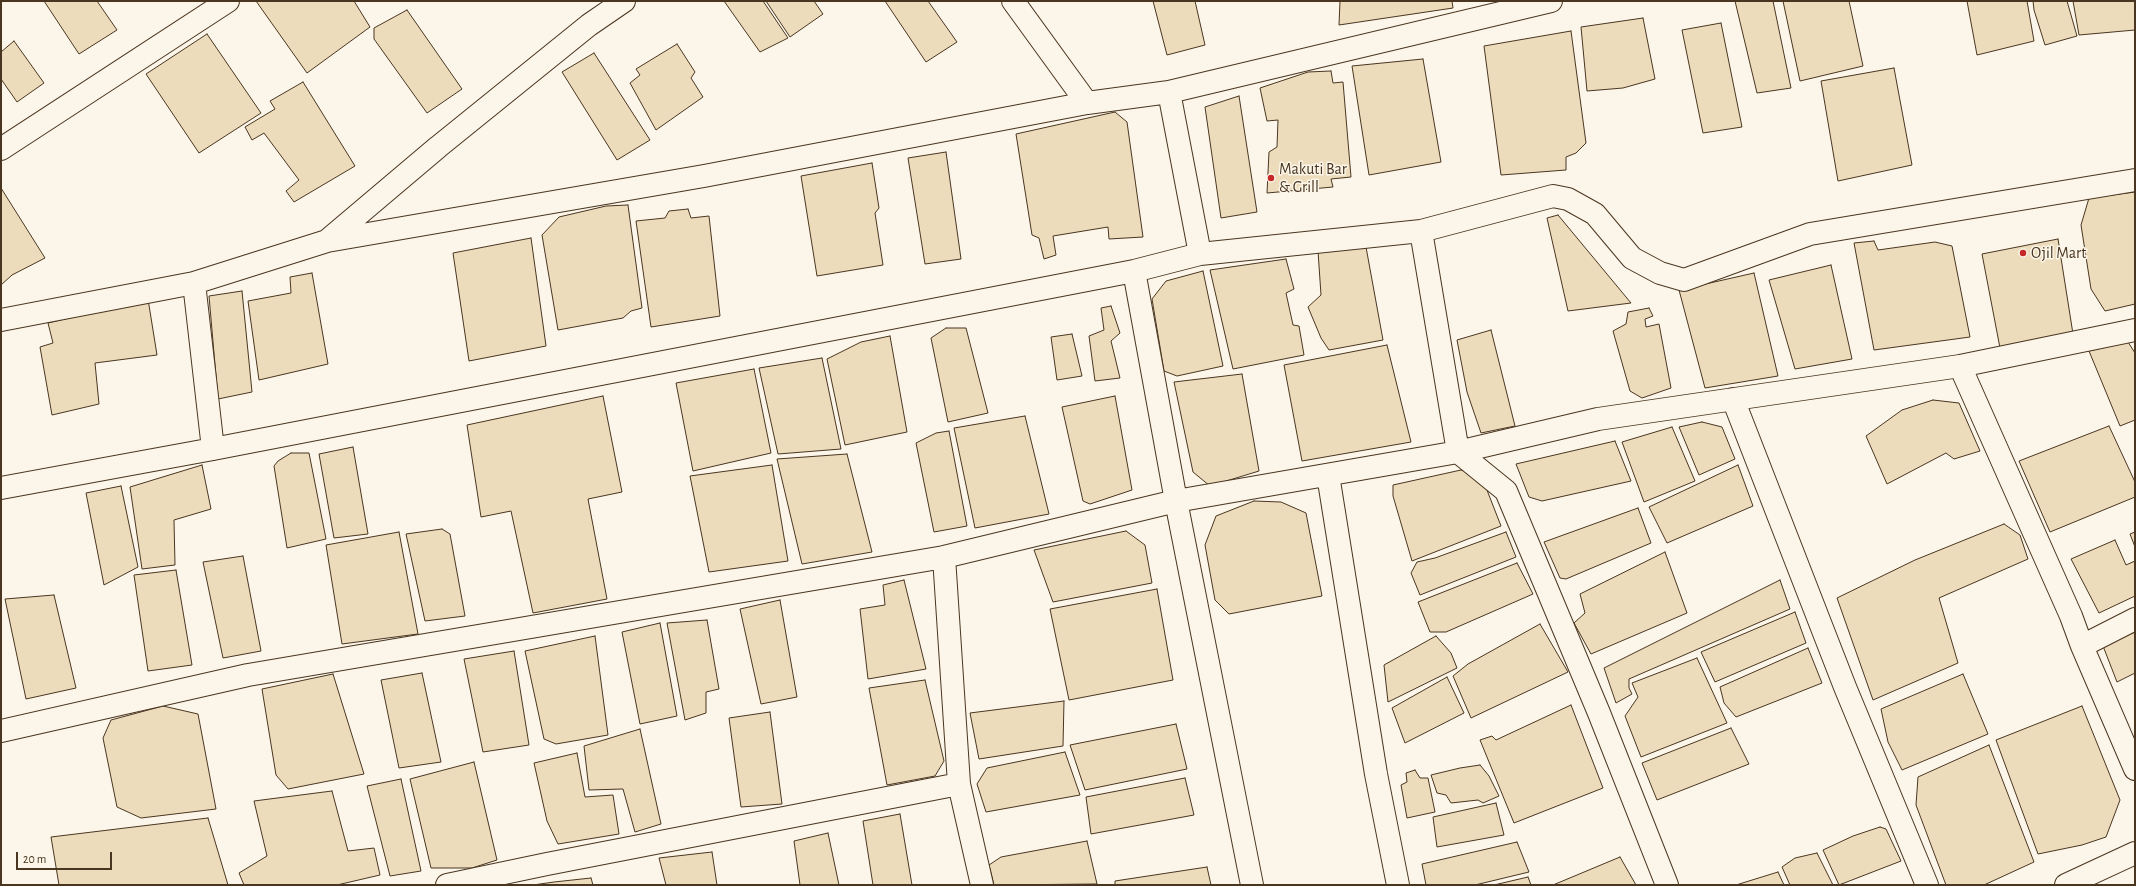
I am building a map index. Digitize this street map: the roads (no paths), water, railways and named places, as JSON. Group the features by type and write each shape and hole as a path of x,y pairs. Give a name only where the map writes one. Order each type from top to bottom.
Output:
{"street":[{"path":"1,149 228,1"},
{"path":"327,241 438,147 589,25 624,1"},
{"path":"1013,1 1087,102"},
{"path":"1,320 194,283 327,241 704,176 1087,102 1169,92 1537,2"},
{"path":"1169,92 1200,254"},
{"path":"1,488 213,449 1134,271 1200,254 1421,231 1553,196 1568,199 1595,214 1632,258 1660,273 1684,280 1810,234 2135,180"},
{"path":"1421,231 1458,452 1506,491 1599,713 1667,885"},
{"path":"1134,271 1176,501 1252,885"},
{"path":"194,283 213,449"},
{"path":"1,731 248,675 944,557 1176,501 1458,452 1598,419 1960,366 2135,330"},
{"path":"1960,366 2071,616 2082,646 2135,769"},
{"path":"1733,399 1845,688 1927,885"},
{"path":"1328,475 1376,774 1398,885"},
{"path":"944,557 959,784 982,885"},
{"path":"2082,646 2135,619"},
{"path":"447,885 547,864 959,784"},
{"path":"2066,885 2135,853"}],"place":[{"name":"Makuti Bar & Grill","path":"1271,178"},
{"name":"Ojil Mart","path":"2023,253"}]}
